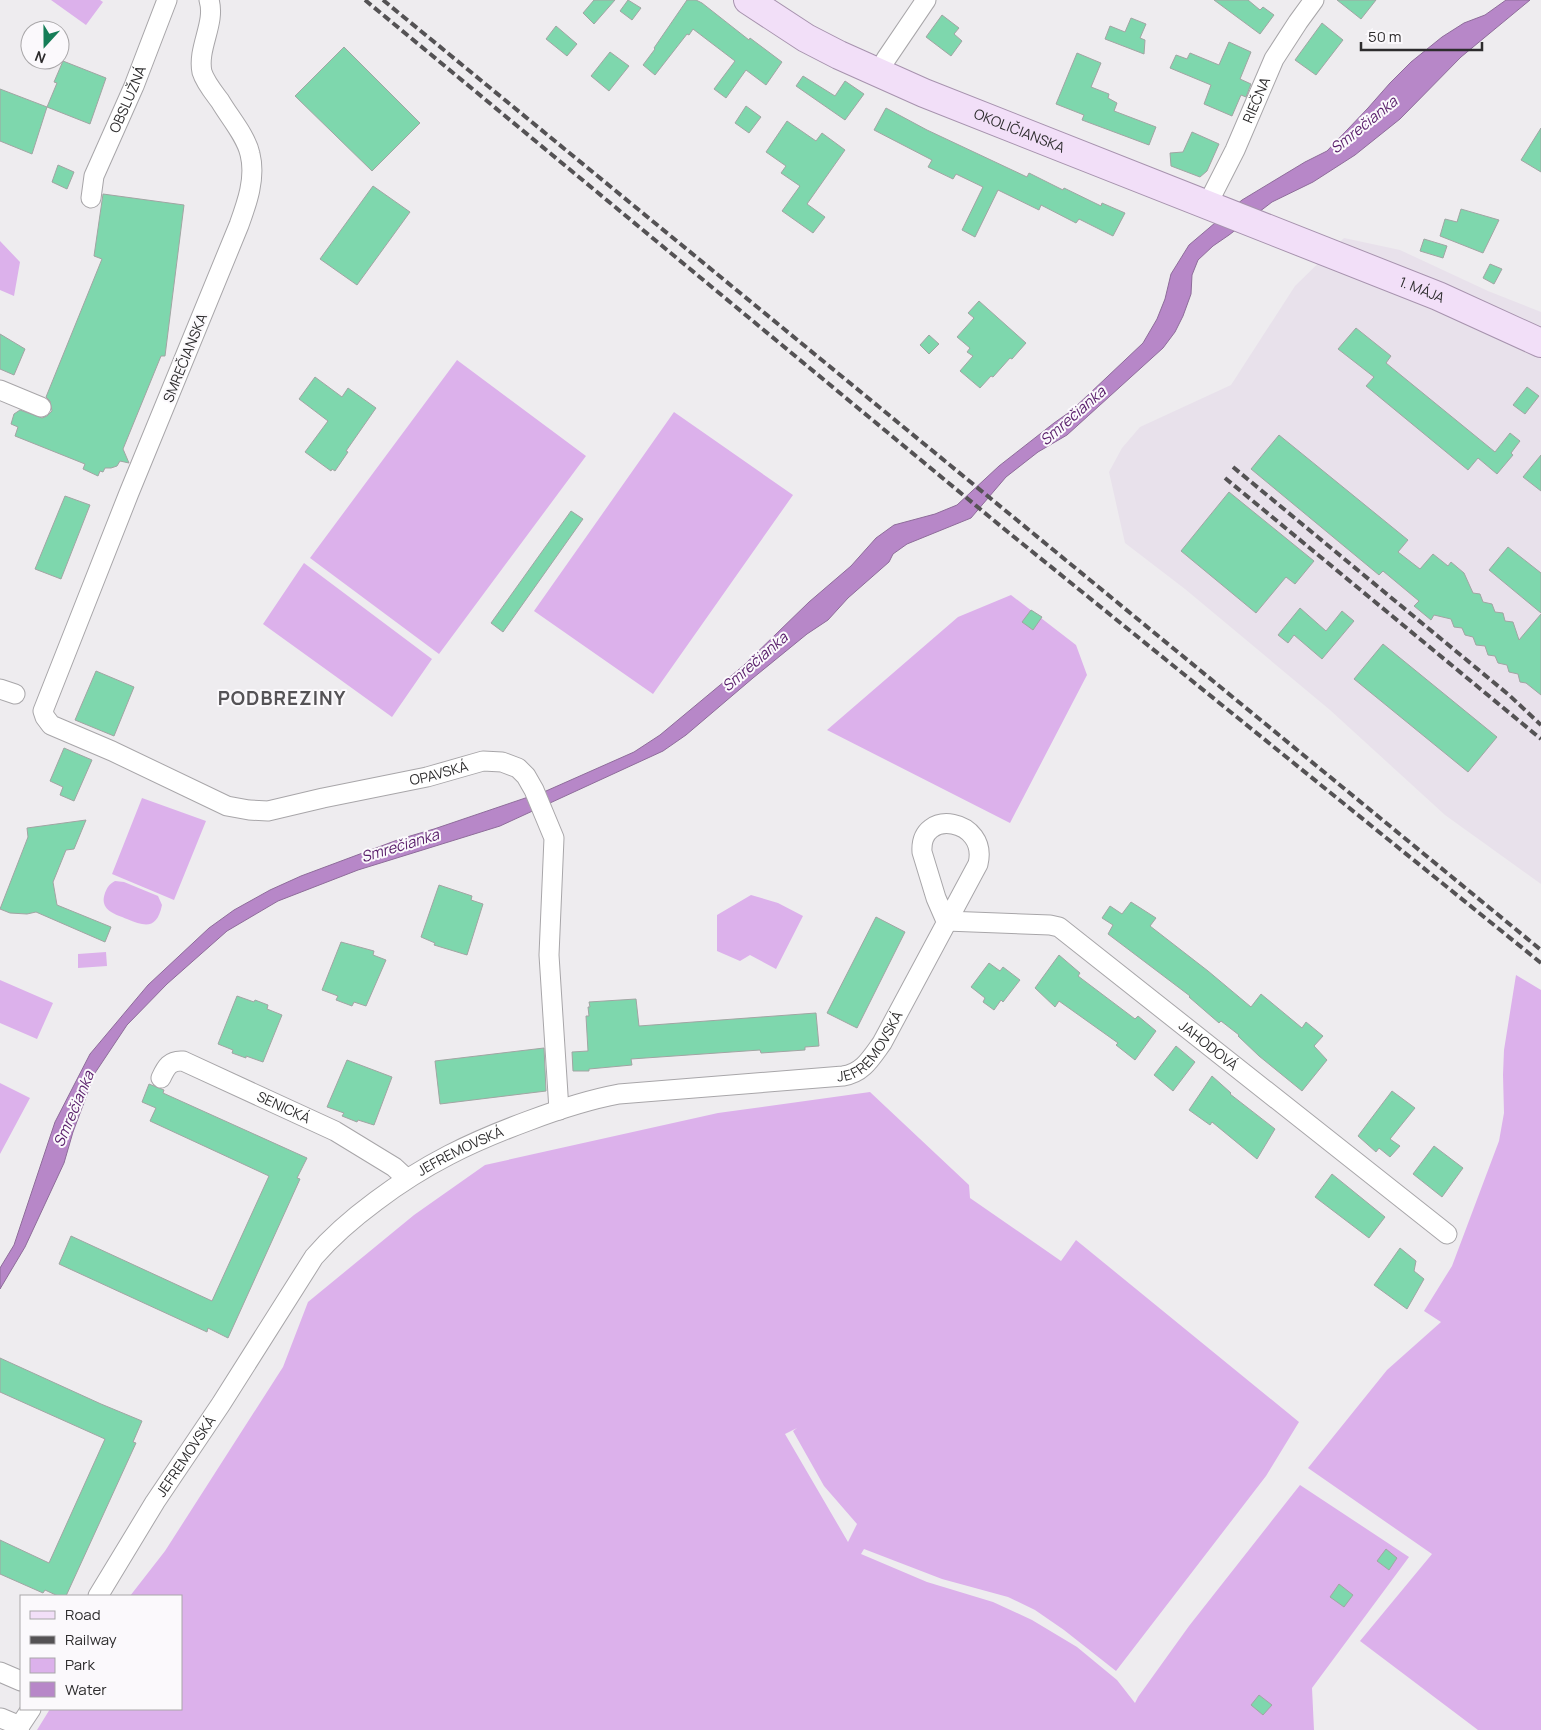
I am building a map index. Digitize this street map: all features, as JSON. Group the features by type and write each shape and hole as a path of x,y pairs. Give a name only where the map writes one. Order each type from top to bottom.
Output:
{"main road":[{"name":"OKOLIČIANSKA","path":"748,0 806,38 879,74 1300,242"},
{"name":"1. MÁJA","path":"1300,242 1438,296 1541,343"}],"street":[{"name":"OBSLUŽNÁ","path":"91,198 94,176 134,86 167,0"},
{"path":"879,74 886,59 926,0"},
{"name":"RIEČNA","path":"1211,206 1274,59 1314,0"},
{"name":"SMREČIANSKA","path":"46,704 125,502 239,225 250,192 252,171 250,154 243,138 202,72 204,46 214,4"},
{"path":"0,390 41,407"},
{"name":"OPAVSKÁ","path":"46,704 43,711 51,725 112,751 227,806 249,810 268,811 427,777 484,761 502,762 518,768 526,776 541,804 554,838 549,955 559,1110"},
{"name":"JEFREMOVSKÁ","path":"99,1595 155,1502 226,1396 314,1257 350,1220 406,1178 468,1144 559,1110 619,1094 843,1076 858,1072 865,1066 882,1043 978,864 980,856 976,840 971,832 951,824 934,826 928,831 922,845 936,898 946,922"},
{"name":"JAHODOVÁ","path":"946,922 1050,925 1060,928 1447,1234"},
{"name":"SENICKÁ","path":"161,1078 169,1063 183,1060 335,1131 389,1163 406,1178"},
{"path":"0,1672 20,1682"},
{"path":"2,1718 18,1728 30,1710"}],"shaded area":[{"path":"1344,238 1400,250 1488,291 1541,312 1541,884 1445,815 1330,710 1185,589 1125,543 1109,472 1122,448 1140,427 1231,385 1295,286"}],"green space":[{"path":"51,0 100,0 103,2 86,25"},
{"path":"0,241 20,262 14,296 0,290"},
{"path":"457,360 586,456 439,654 310,558"},
{"path":"674,412 793,495 653,694 534,611"},
{"path":"304,563 432,659 392,717 263,624"},
{"path":"1011,595 1076,645 1087,675 1010,823 827,730 958,617"},
{"path":"142,798 206,821 174,900 112,874"},
{"path":"115,881 124,882 158,896 162,905 160,913 154,922 140,924 117,915 106,907 104,904 105,893 108,886"},
{"path":"751,895 778,903 803,916 776,969 750,955 740,961 717,951 717,915"},
{"path":"106,952 107,966 78,968 78,954"},
{"path":"1516,975 1541,990 1541,1730 1478,1730 1360,1641 1432,1554 1308,1468 1387,1370 1441,1322 1424,1311 1452,1266 1499,1141 1504,1113 1504,1050"},
{"path":"0,980 53,1003 37,1039 0,1023"},
{"path":"0,1083 30,1098 0,1154"},
{"path":"870,1092 969,1185 970,1198 1061,1261 1076,1240 1299,1422 1266,1476 1116,1671 1035,1610 1008,1597 942,1579 864,1549 861,1554 927,1582 993,1602 1032,1620 1077,1647 1117,1680 1135,1703 1189,1626 1300,1485 1409,1557 1312,1688 1314,1730 37,1730 49,1710 182,1710 182,1595 131,1595 165,1551 283,1367 308,1302 414,1215 485,1165 718,1113","holes":["797,1428 793,1431 824,1486 857,1524 848,1542 785,1434"]}],"water":[{"name":"Smrečianka","path":"1506,0 1530,0 1461,57 1400,119 1355,155 1313,182 1272,202 1213,246 1198,260 1192,275 1191,294 1175,332 1163,348 1067,435 1038,452 1006,477 971,518 907,544 893,554 889,562 848,598 828,620 807,634 686,735 663,751 500,826 358,870 278,901 227,931 167,984 127,1025 95,1073 73,1132 64,1163 25,1247 0,1289 0,1268 14,1245 55,1122 90,1054 148,985 209,928 234,910 270,890 301,876 400,839 546,791 634,752 660,735 743,666 809,602 851,566 876,538 894,525 935,514 957,505 999,466 1071,411 1143,343 1157,319 1165,299 1171,274 1189,245 1242,200 1327,151 1411,62 1442,37 1464,23 1485,15"}],"building":[{"path":"594,0 615,0 594,24 583,13"},
{"path":"628,0 641,8 632,20 620,11"},
{"path":"687,0 696,0 702,3 749,40 750,38 782,62 766,85 746,70 726,98 714,89 735,61 693,29 655,75 643,65"},
{"path":"1214,0 1248,0 1260,10 1263,7 1274,15 1260,34"},
{"path":"1337,0 1376,0 1361,19"},
{"path":"942,15 959,28 954,34 962,41 951,56 926,37"},
{"path":"1131,18 1146,24 1140,38 1145,40 1144,54 1105,39 1110,26 1125,32"},
{"path":"1322,23 1343,40 1316,75 1295,60"},
{"path":"556,26 577,44 567,56 546,39"},
{"path":"1229,42 1251,52 1240,79 1251,84 1246,97 1241,95 1232,116 1204,104 1211,85 1170,68 1176,55 1187,59 1190,53 1219,65"},
{"path":"344,47 420,123 372,171 295,96"},
{"path":"610,52 629,66 609,91 591,76"},
{"path":"1077,53 1101,63 1091,87 1109,94 1108,98 1117,103 1114,111 1156,127 1149,145 1082,120 1084,115 1056,104"},
{"path":"70,64 106,78 90,124 47,107 57,83 54,82 59,70 70,70"},
{"path":"803,76 835,96 845,81 864,94 845,120 796,86"},
{"path":"0,89 47,107 32,154 0,141"},
{"path":"746,106 761,117 749,133 735,123"},
{"path":"886,108 927,130 1027,177 1029,173 1101,206 1102,203 1125,213 1113,236 1079,219 1076,223 1041,205 1039,210 998,190 975,237 962,230 983,187 956,174 953,179 928,167 932,160 874,130"},
{"path":"787,121 816,141 822,133 845,150 807,204 825,217 813,233 782,211 800,186 781,173 786,166 766,152"},
{"path":"1541,128 1541,172 1521,160"},
{"path":"1192,132 1219,144 1207,171 1200,177 1171,166 1170,153 1183,152"},
{"path":"58,165 74,172 67,189 52,182"},
{"path":"373,186 410,212 357,285 320,259"},
{"path":"103,194 184,205 165,356 161,356 123,449 129,463 120,461 117,466 105,468 103,472 100,471 98,476 83,469 85,464 15,436 18,427 11,424 14,414 20,410 42,418 52,411 50,401 46,397 102,259 94,256"},
{"path":"1461,209 1499,220 1483,253 1440,236 1445,219 1457,222"},
{"path":"1424,239 1447,246 1443,258 1420,251"},
{"path":"1490,264 1502,269 1494,284 1483,278"},
{"path":"979,301 1026,343 1012,359 1010,358 980,388 960,371 973,356 967,352 970,348 957,337 974,318 968,313"},
{"path":"1356,328 1391,356 1386,363 1495,452 1510,433 1520,441 1511,453 1513,455 1497,474 1478,458 1468,470 1366,386 1374,377 1338,349"},
{"path":"0,334 25,349 14,375 0,369"},
{"path":"929,335 939,344 929,354 920,345"},
{"path":"315,377 342,397 348,388 376,408 346,451 348,452 335,471 332,469 331,471 305,452 328,421 299,399"},
{"path":"1527,387 1539,396 1525,414 1513,405"},
{"path":"1279,435 1408,540 1398,552 1420,569 1433,554 1448,566 1451,562 1464,573 1473,593 1480,594 1483,602 1492,604 1495,612 1503,613 1505,621 1513,622 1519,640 1541,614 1541,695 1526,683 1520,682 1518,674 1509,672 1507,665 1498,663 1495,656 1488,655 1485,646 1476,645 1473,637 1465,635 1462,628 1454,627 1451,619 1434,615 1431,620 1414,606 1419,601 1383,571 1379,575 1251,469"},
{"path":"1541,455 1541,491 1523,477"},
{"path":"1229,492 1314,561 1295,584 1286,577 1256,613 1181,551"},
{"path":"65,496 90,505 61,579 35,569"},
{"path":"571,511 583,519 503,632 491,623"},
{"path":"1508,547 1541,573 1541,613 1489,570"},
{"path":"1300,608 1326,631 1342,611 1354,621 1322,659 1294,635 1288,643 1278,635"},
{"path":"1031,610 1042,617 1033,630 1022,622"},
{"path":"1383,644 1497,737 1468,772 1354,679"},
{"path":"96,671 134,687 114,736 75,720"},
{"path":"64,748 92,760 74,801 60,795 63,787 50,781"},
{"path":"86,820 74,849 66,850 53,882 57,905 111,927 105,942 36,912 27,914 10,913 0,909 28,837 27,828"},
{"path":"439,885 472,896 471,900 483,904 467,955 434,945 435,943 421,937"},
{"path":"1131,902 1156,918 1150,926 1251,1007 1261,994 1302,1028 1306,1022 1323,1036 1314,1046 1327,1060 1302,1091 1259,1056 1239,1035 1221,1021 1219,1023 1190,996 1108,934 1113,925 1102,918 1110,906 1122,914"},
{"path":"876,917 905,932 857,1028 827,1013"},
{"path":"341,942 374,951 373,955 386,960 366,1006 354,1002 352,1006 336,1000 338,996 322,990"},
{"path":"1059,955 1080,973 1078,976 1135,1019 1138,1016 1156,1031 1135,1060 1116,1045 1118,1043 1059,1001 1055,1007 1035,988"},
{"path":"989,963 1000,971 1003,967 1020,980 1003,1002 1001,1000 994,1010 983,1002 985,998 971,987"},
{"path":"237,996 268,1005 267,1009 282,1015 263,1062 232,1053 233,1050 218,1044"},
{"path":"636,999 639,1026 816,1013 819,1046 805,1047 805,1050 761,1053 760,1050 631,1059 632,1065 589,1069 589,1071 573,1071 572,1052 588,1051 586,1016 589,1016 589,1002"},
{"path":"1176,1046 1195,1062 1173,1091 1154,1075"},
{"path":"544,1048 546,1091 440,1104 435,1061"},
{"path":"347,1060 392,1077 374,1125 358,1120 357,1122 342,1116 344,1113 327,1107"},
{"path":"1212,1076 1230,1094 1275,1129 1257,1159 1212,1122 1210,1125 1189,1110"},
{"path":"149,1084 164,1090 163,1093 307,1158 297,1178 300,1179 228,1338 208,1328 207,1332 59,1264 71,1236 212,1301 269,1176 150,1121 156,1108 142,1102"},
{"path":"1392,1091 1415,1108 1390,1139 1400,1146 1390,1157 1379,1148 1376,1152 1358,1136"},
{"path":"1434,1146 1463,1168 1442,1197 1413,1174"},
{"path":"1332,1174 1385,1217 1369,1238 1315,1197"},
{"path":"1400,1248 1416,1261 1414,1271 1424,1279 1407,1309 1374,1285"},
{"path":"0,1358 142,1421 133,1442 136,1443 66,1595 56,1595 45,1590 43,1593 0,1574 0,1540 49,1563 105,1439 0,1392"},
{"path":"1386,1549 1397,1558 1389,1570 1377,1561"},
{"path":"1339,1584 1353,1595 1344,1607 1330,1597"},
{"path":"1259,1695 1272,1705 1263,1715 1251,1705"}],"railway":[{"path":"365,0 1003,528 1541,963"},
{"path":"383,0 1541,950"},
{"path":"1233,467 1509,695 1541,725"},
{"path":"1225,478 1541,739"}],"district":[{"name":"PODBREZINY","path":"282,698"}]}
